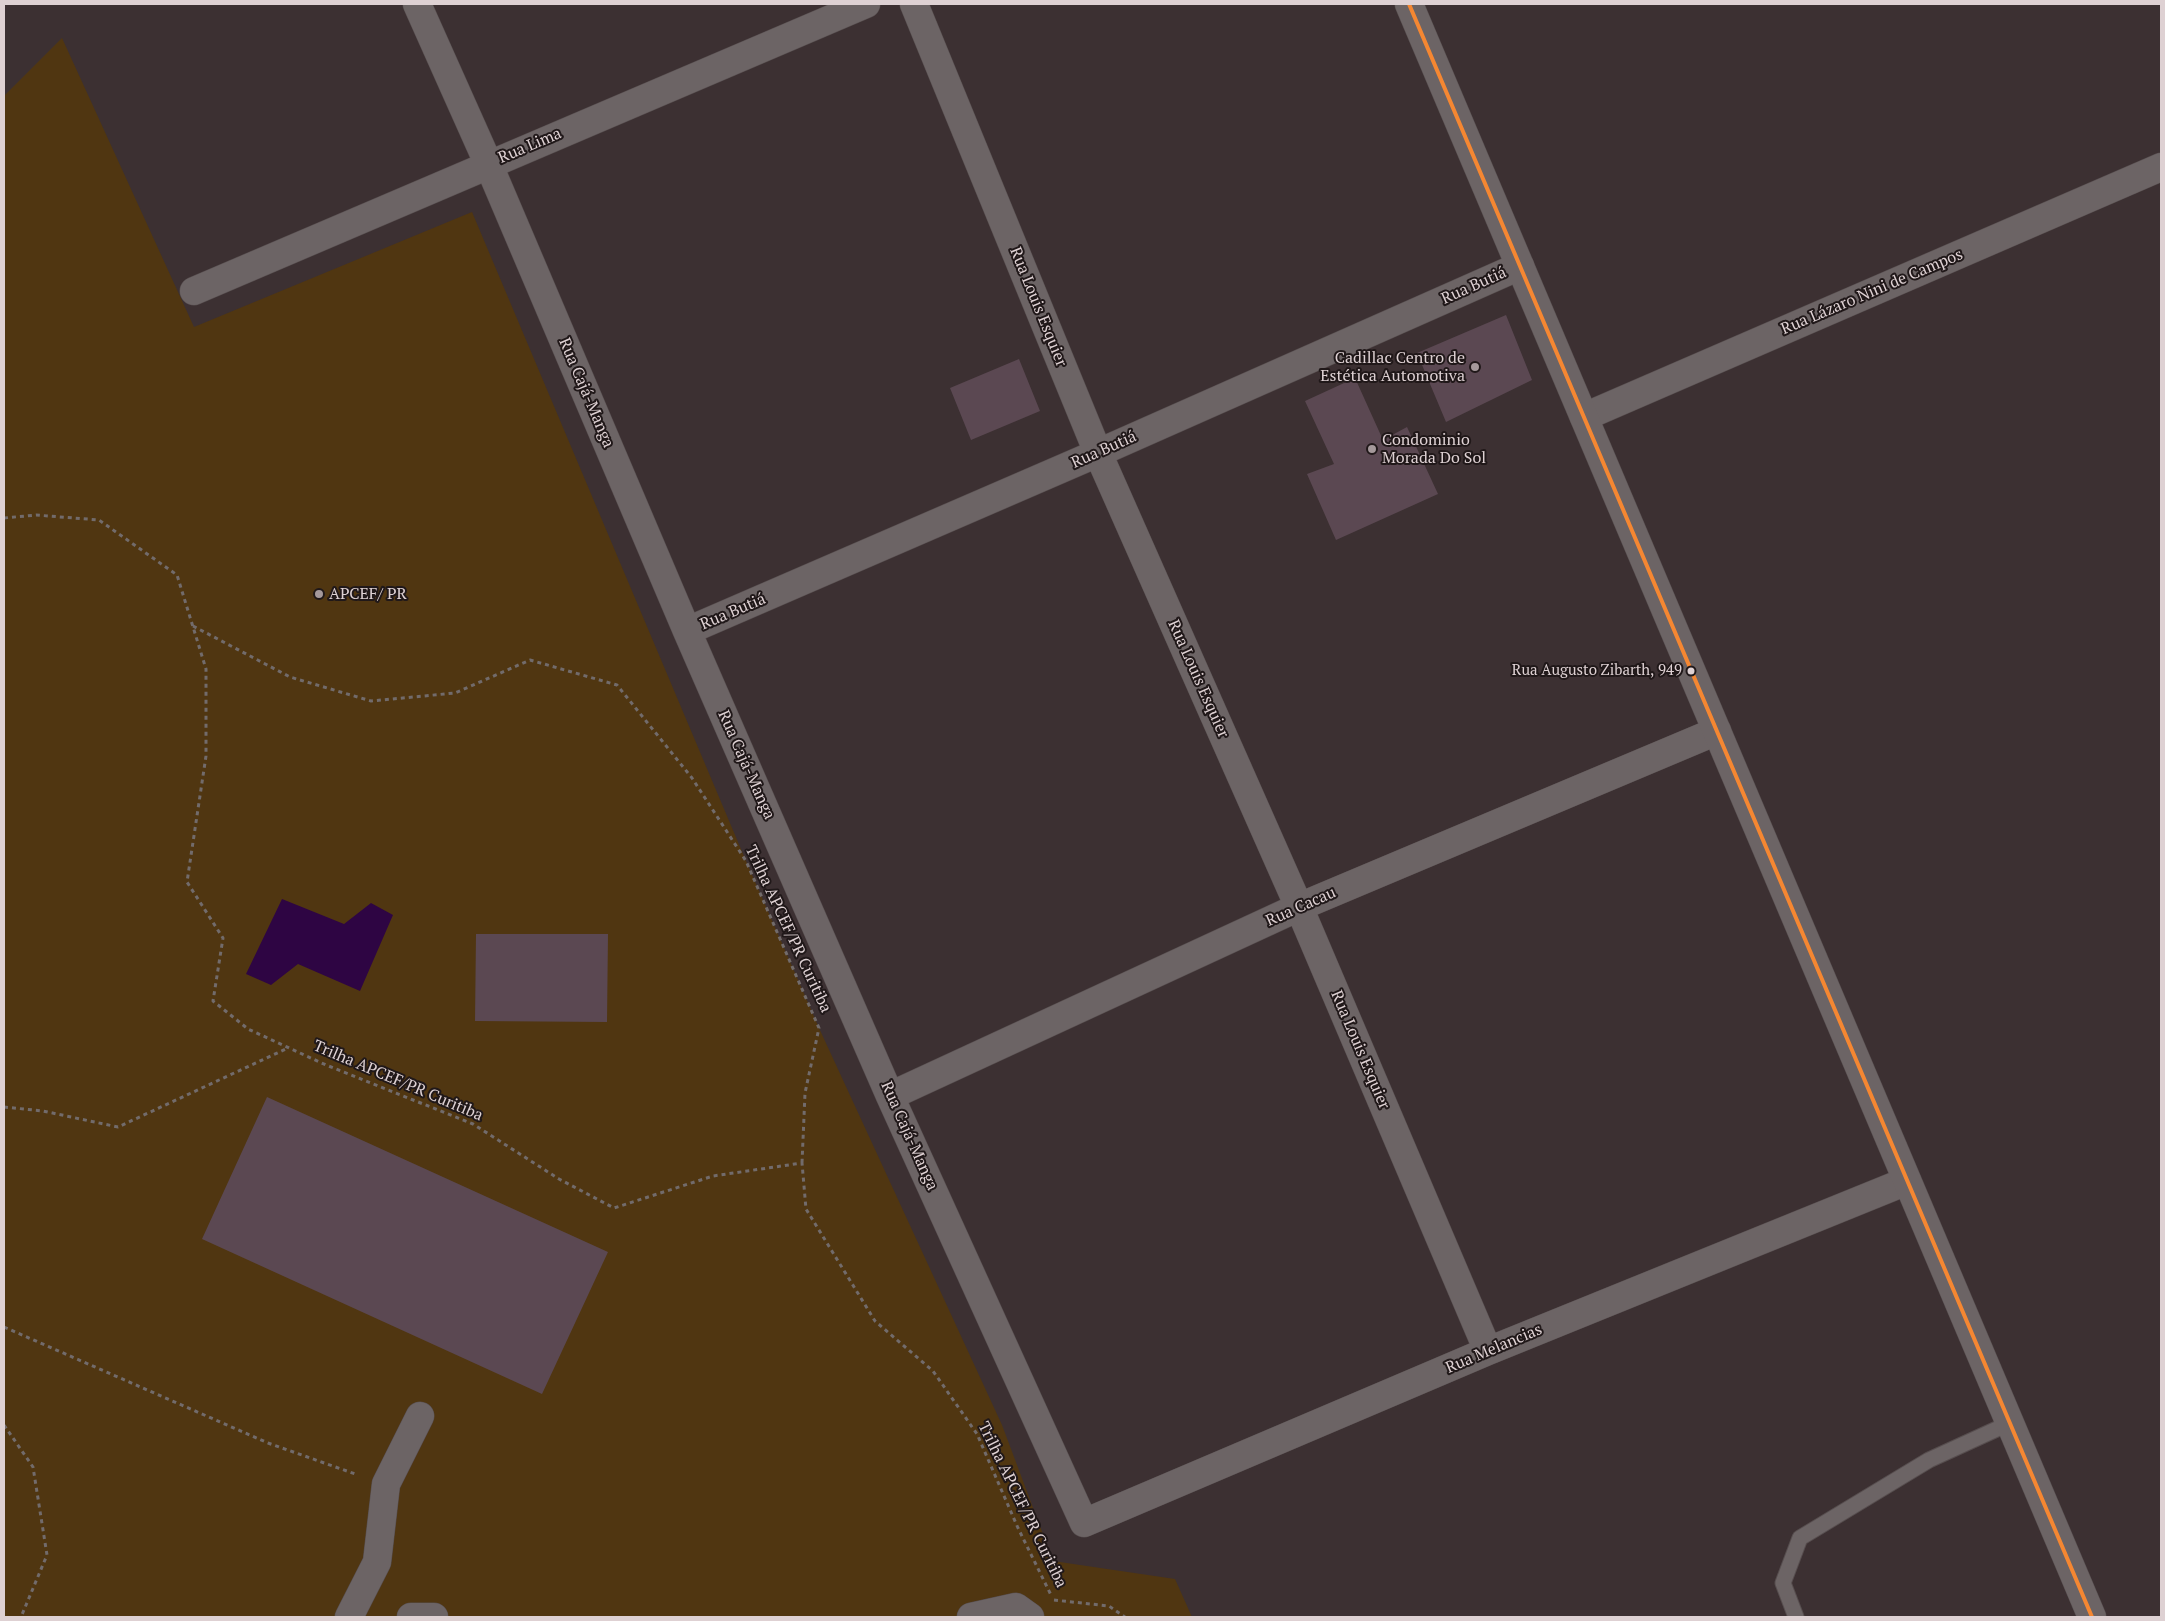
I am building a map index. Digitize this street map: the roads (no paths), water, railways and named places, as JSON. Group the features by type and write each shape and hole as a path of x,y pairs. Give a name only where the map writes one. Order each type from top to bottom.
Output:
{"street":[{"name":"Rua Cajá-Manga","path":"417,4 488,164 687,631 890,1096 1084,1523"},
{"name":"Rua Lima","path":"194,291 866,4"},
{"name":"Rua Louis Esquier","path":"914,4 1098,453 1300,907 1488,1351"},
{"path":"1409,4 2092,1617"},
{"name":"Rua Lázaro Nini de Campos","path":"1584,417 2161,167"},
{"name":"Rua Butiá","path":"687,631 1098,453 1520,266"},
{"name":"Rua Cacau","path":"890,1096 1300,907 1716,731"},
{"name":"Rua Melancias","path":"1084,1523 1488,1351 1907,1181"},
{"path":"349,1617 377,1562 386,1484 420,1416"},
{"path":"972,1617 1016,1607 1030,1617"},
{"path":"411,1617 434,1617"}],"lane":[{"path":"1796,1617 1783,1583 1800,1538 1929,1460 2010,1423"}],"place":[{"name":"Cadillac Centro de Estética Automotiva","path":"1475,367"},
{"name":"Condominio Morada Do Sol","path":"1372,449"},
{"name":"APCEF/ PR","path":"319,594"},
{"name":"Rua Augusto Zibarth, 949","path":"1691,671"}]}
